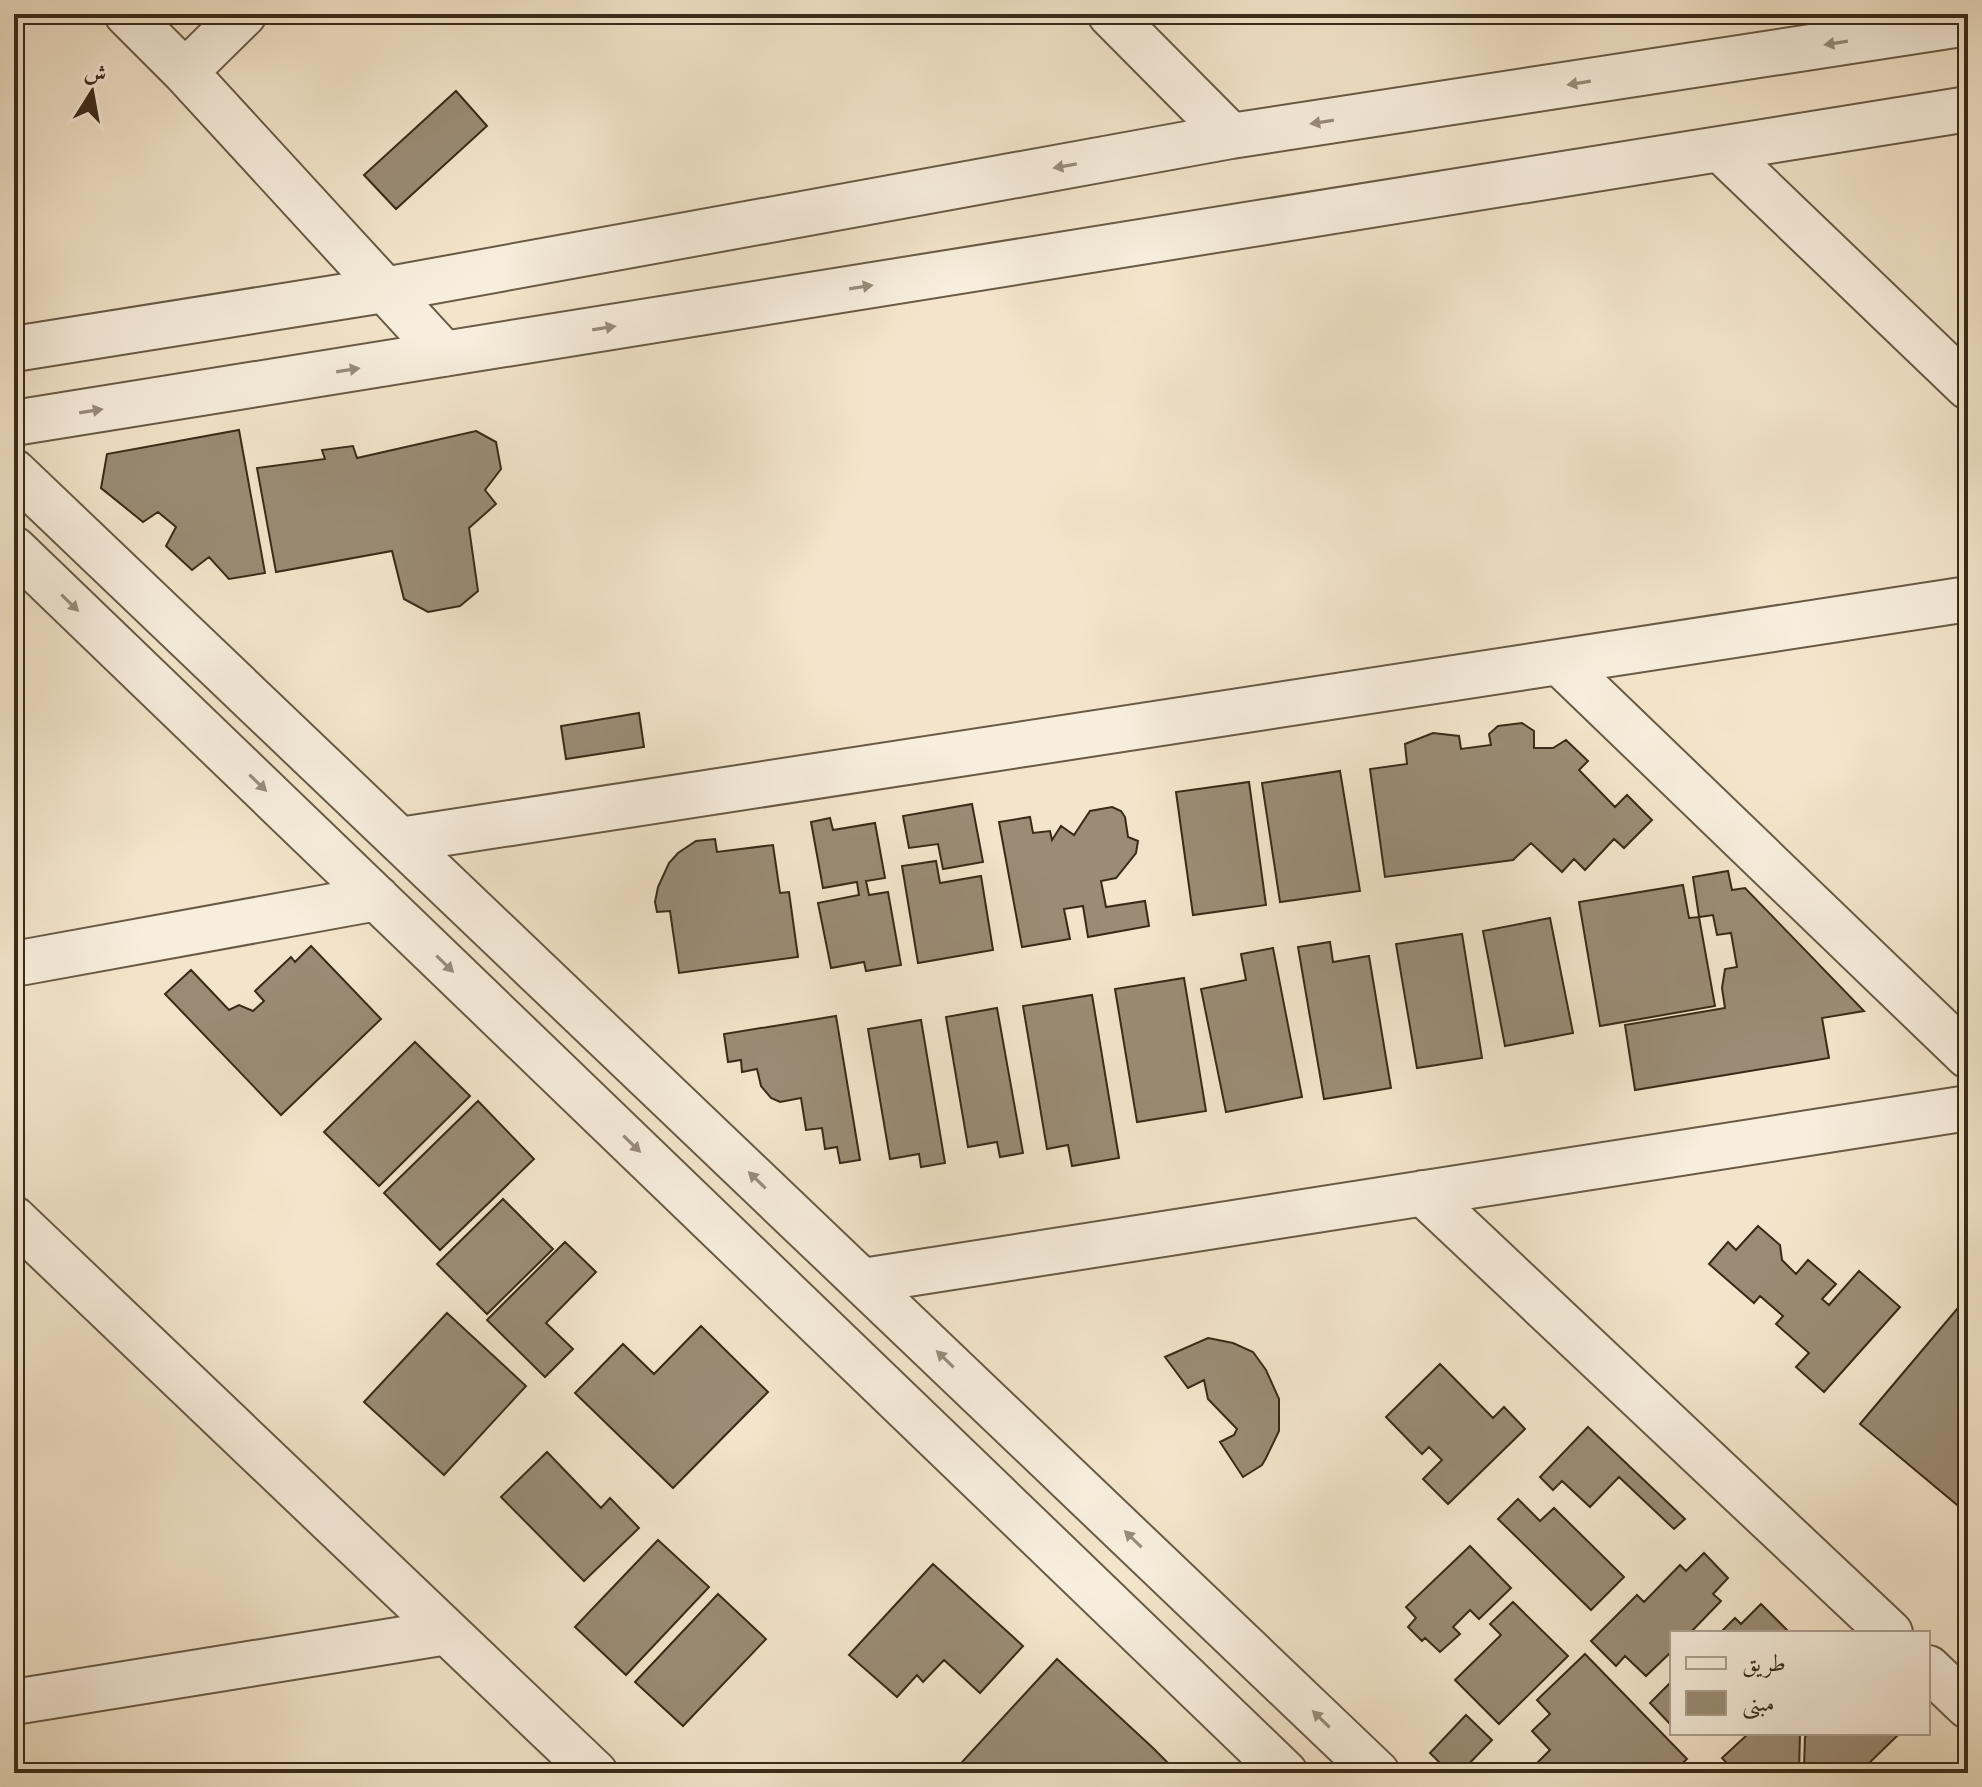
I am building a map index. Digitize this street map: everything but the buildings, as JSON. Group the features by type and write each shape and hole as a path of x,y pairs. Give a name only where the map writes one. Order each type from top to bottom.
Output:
{"street":[{"path":"127,14 185,72 444,354"},
{"path":"185,72 244,14"},
{"path":"1110,14 1231,136"},
{"path":"14,349 384,290 1231,136 1968,23"},
{"path":"14,423 1968,109"},
{"path":"1720,149 1968,387"},
{"path":"14,472 1377,1773"},
{"path":"14,549 1285,1773"},
{"path":"400,840 1968,599"},
{"path":"1559,662 1968,1056"},
{"path":"14,964 377,898"},
{"path":"863,1281 1968,1108"},
{"path":"1423,1193 1888,1631"},
{"path":"14,1219 595,1773"},
{"path":"14,1702 447,1632"},
{"path":"1930,1670 1968,1706"}]}
